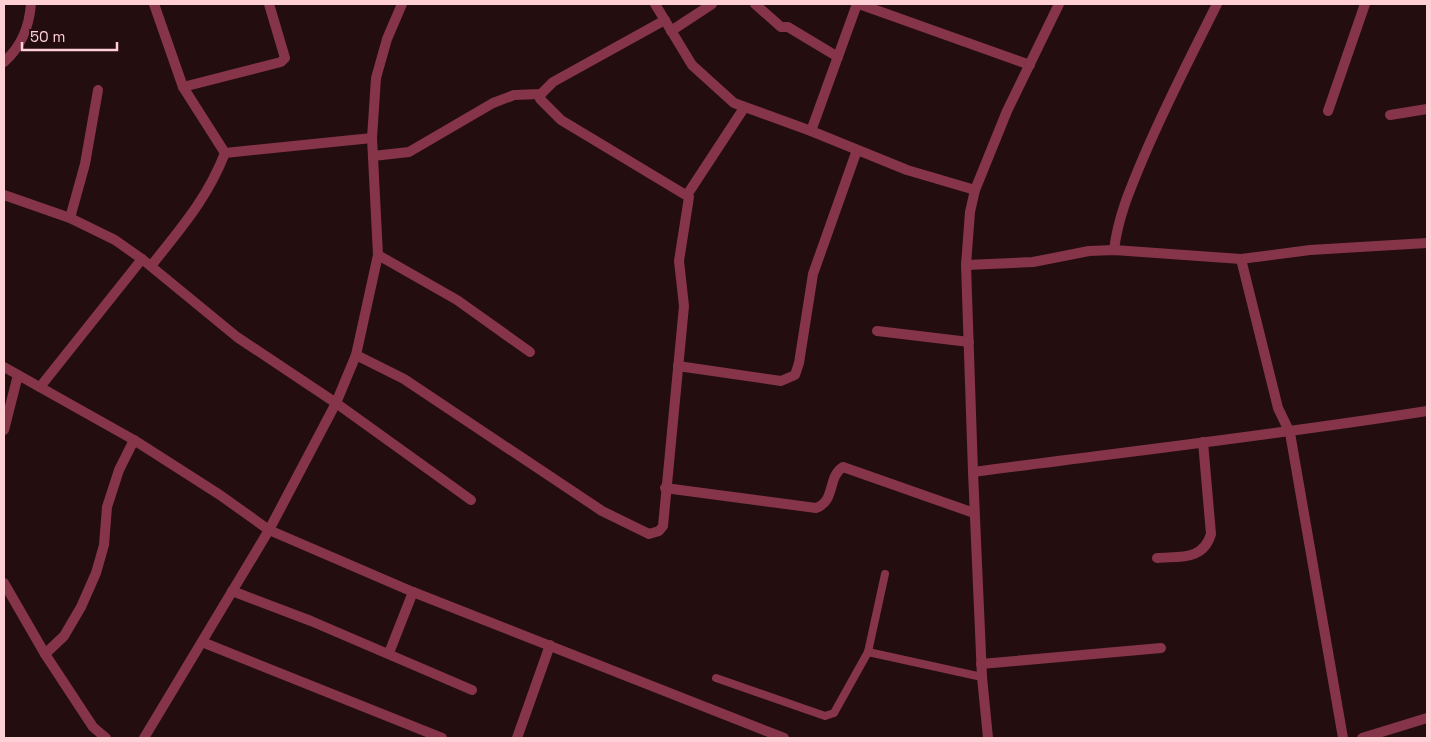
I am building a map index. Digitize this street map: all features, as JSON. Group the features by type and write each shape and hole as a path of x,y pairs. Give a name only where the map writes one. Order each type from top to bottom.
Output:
{"street":[{"path":"4,62 16,51 23,39 29,22 31,4"},
{"path":"154,4 183,87 225,153"},
{"path":"183,87 281,62 285,58 269,4"},
{"path":"144,738 269,530 336,403 356,355 378,255 372,138 376,78 387,39 402,4"},
{"path":"655,4 692,65 725,97 744,108 811,131 907,170 975,190"},
{"path":"671,31 712,4"},
{"path":"755,4 780,28 788,27 838,57"},
{"path":"811,131 858,4 1030,66"},
{"path":"988,738 981,664 966,265 975,190 1007,111 1059,4"},
{"path":"1114,250 1117,227 1123,207 1170,99 1217,4"},
{"path":"1328,111 1365,4"},
{"path":"356,355 404,379 594,506 649,534 659,531 663,526 665,488 684,306 679,261 689,199 687,195 561,120 540,99 541,94 553,82 665,20"},
{"path":"70,218 85,164 98,90"},
{"path":"373,156 409,152 493,103 514,95 541,94"},
{"path":"687,195 744,108"},
{"path":"1390,115 1427,109"},
{"path":"225,153 372,138"},
{"path":"678,366 781,381 795,375 813,274 857,150"},
{"path":"151,266 202,202 214,181 225,153"},
{"path":"4,195 70,218 114,240 151,266 237,338 336,403 471,500"},
{"path":"966,265 1033,262 1089,252 1114,250 1241,259 1310,250 1427,243"},
{"path":"378,255 457,300 530,352"},
{"path":"40,387 142,259"},
{"path":"1241,259 1278,408 1290,433 1343,738"},
{"path":"877,331 969,342"},
{"path":"4,367 134,440 220,495 269,530 413,592 784,738"},
{"path":"4,430 18,375"},
{"path":"973,472 1203,442 1290,433 1427,411"},
{"path":"45,654 64,636 82,607 96,573 104,546 107,507 119,470 134,440"},
{"path":"1157,558 1202,552 1208,544 1211,534 1203,442"},
{"path":"665,488 816,508 822,506 827,500 837,472 842,467 974,513"},
{"path":"4,583 45,654 94,727 106,738"},
{"path":"232,591 390,653 472,690"},
{"path":"390,653 413,592"},
{"path":"202,642 442,738"},
{"path":"517,738 550,645"},
{"path":"981,664 1161,648"},
{"path":"1362,738 1427,718"}],"lane":[{"path":"716,678 825,716 834,713 868,652 885,574"},
{"path":"868,652 982,677"}]}
